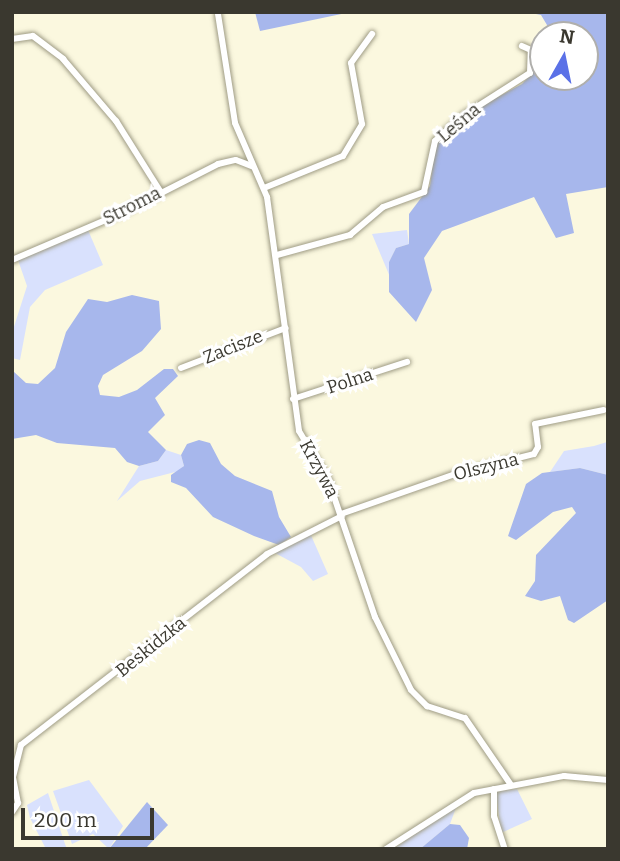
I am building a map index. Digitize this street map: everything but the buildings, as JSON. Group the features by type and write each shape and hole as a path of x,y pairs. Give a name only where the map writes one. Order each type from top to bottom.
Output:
{"street":[{"name":"Krzywa","path":"218,14 243,150 264,188 277,255 299,431 328,479 375,617 411,690 426,706 465,718 511,785"},
{"path":"264,188 343,156 362,124 351,63 372,34"},
{"path":"12,39 33,36 63,59 116,121 160,191"},
{"name":"Leśna","path":"277,255 350,235 383,206 424,192 435,141 464,115 530,73 531,50 522,46"},
{"name":"Stroma","path":"12,260 120,214 160,191 230,160 243,150"},
{"path":"230,160 252,166"},
{"name":"Zacisze","path":"181,368 286,328"},
{"name":"Polna","path":"293,399 407,362"},
{"name":"Olszyna","path":"342,515 455,474 534,454 538,447 536,424 604,410"},
{"name":"Beskidzka","path":"12,812 18,803 14,770 23,743 267,554 342,515"},
{"path":"386,849 456,802 494,789 583,774 608,780"},
{"path":"494,789 494,817 505,849"}],"shaded area":[{"path":"255,12 351,12 260,31"},
{"path":"526,12 608,12 608,187 566,194 574,233 556,238 534,197 442,231 424,258 432,290 416,322 389,292 389,262 396,248 409,244 409,214 430,186 435,145 477,108 522,84 529,76 529,91 599,91 599,21 545,21 541,15"},
{"path":"88,230 103,265 45,290 30,307 20,360 12,358 12,333 27,286 18,260"},
{"path":"407,230 409,244 396,248 389,262 390,277 372,234"},
{"path":"132,295 159,301 161,329 142,351 103,375 98,386 100,395 119,397 137,390 164,369 173,369 178,376 155,398 165,415 148,432 166,450 158,461 139,466 127,462 115,448 57,443 36,435 12,439 13,371 26,383 38,384 55,368 66,332 88,299 107,302"},
{"path":"608,437 608,475 580,468 550,472 564,451 607,442"},
{"path":"199,440 210,443 221,464 235,476 272,491 279,517 291,537 279,545 254,536 213,517 186,488 171,482 171,475 184,466 181,455 187,444"},
{"path":"166,450 181,455 184,466 179,471 140,481 117,501 139,466 158,461"},
{"path":"580,468 608,475 608,600 574,623 568,620 560,596 541,601 525,596 535,581 536,555 576,513 572,507 553,512 516,540 508,536 526,484 542,473"},
{"path":"310,533 328,574 313,581 301,567 275,553"},
{"path":"89,780 123,826 109,849 93,834 72,844 53,791"},
{"path":"517,789 532,819 501,833 496,791"},
{"path":"48,793 67,849 46,849 30,818 27,805"},
{"path":"147,802 168,825 145,849 109,849"},
{"path":"457,805 450,824 420,849 393,849"},
{"path":"450,824 460,825 469,838 467,849 420,849"}]}
